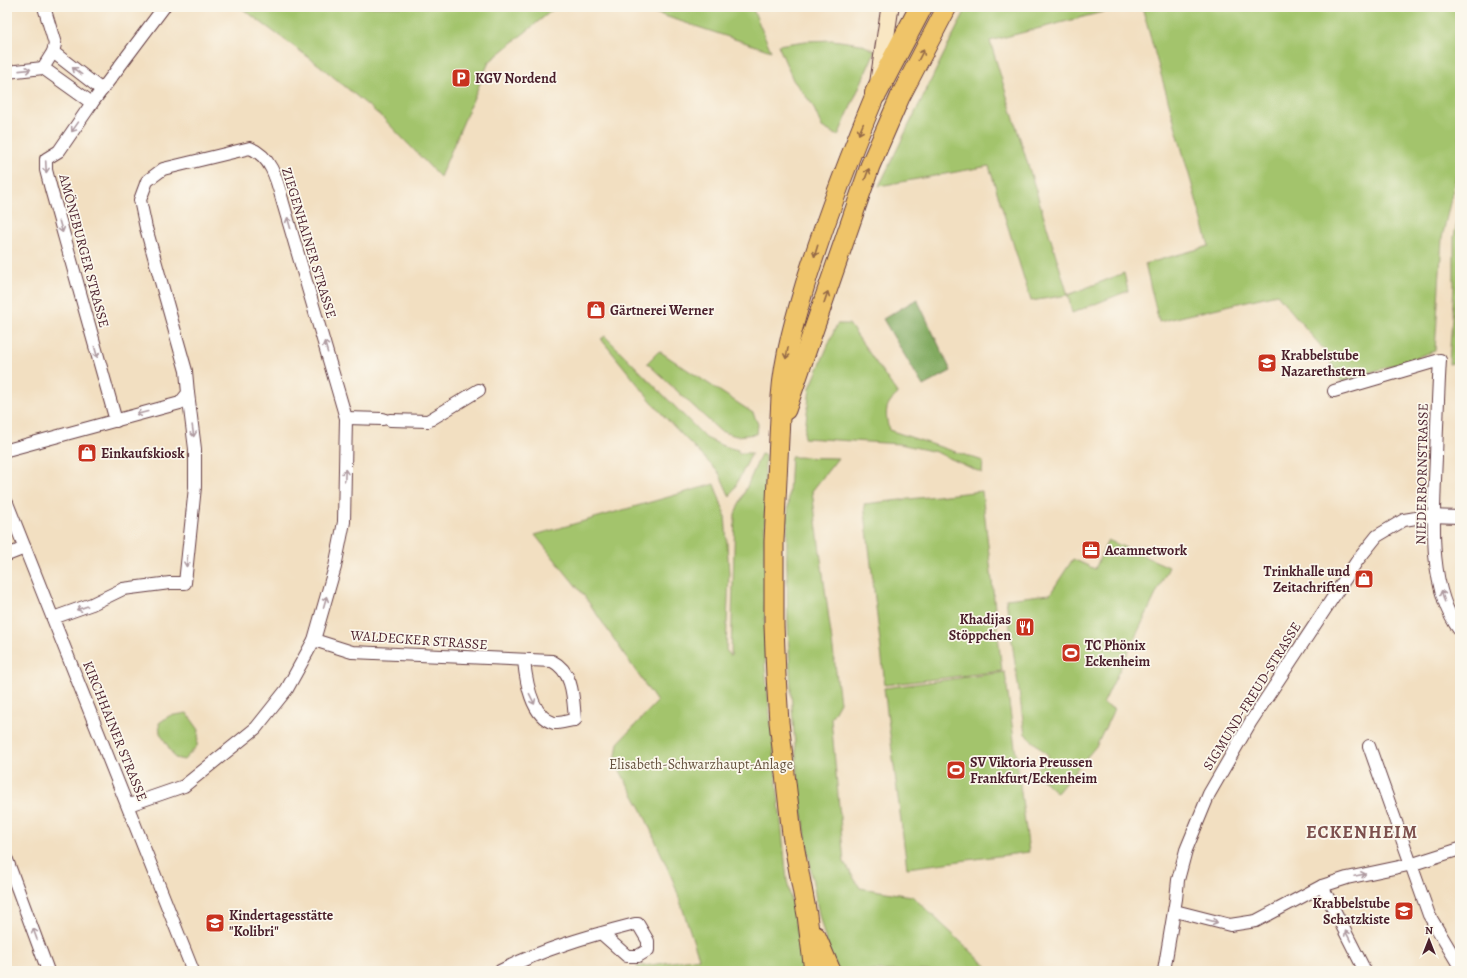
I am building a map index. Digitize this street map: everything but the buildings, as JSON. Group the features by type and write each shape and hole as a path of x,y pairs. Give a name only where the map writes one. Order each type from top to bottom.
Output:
{"highway":[{"path":"876,93 921,7"}],"main road":[{"path":"814,971 807,915 792,834 785,777 776,668 774,541 782,376 796,315 823,229 849,158 876,93 890,7"},
{"path":"780,426 819,319 870,166 900,97 947,7"},
{"path":"807,915 832,971"}],"street":[{"path":"43,68 53,52 55,44 44,7"},
{"path":"7,72 43,68 92,103 164,7"},
{"path":"53,52 102,90"},
{"name":"AMÖNEBURGER STRASSE","path":"92,103 59,151 46,159 46,170 116,421"},
{"name":"ZIEGENHAINER STRASSE","path":"53,618 92,604 123,589 170,583 185,583 195,479 195,449 186,372 146,228 140,200 147,180 163,169 250,148 261,153 273,171 346,418 344,522 335,567 314,640 287,689 256,728 184,786 129,805"},
{"name":"NIEDERBORNSTRASSE","path":"1334,391 1440,360 1432,538 1442,594 1448,611 1460,631"},
{"path":"346,418 428,420 480,390"},
{"path":"7,450 180,403 188,393"},
{"name":"KIRCHHAINER STRASSE","path":"7,503 129,805 193,971"},
{"name":"SIGMUND-FREUD-STRASSE","path":"1164,971 1175,911 1178,880 1186,850 1209,794 1250,723 1319,617 1357,561 1377,536 1404,520 1433,516 1460,517"},
{"path":"7,555 25,548"},
{"name":"WALDECKER STRASSE","path":"314,640 352,652 524,661 552,661 560,665 571,684 575,720 554,723 540,714 528,689 524,661"},
{"path":"1369,746 1429,915 1458,961"},
{"path":"1175,911 1217,923 1230,925 1256,921 1322,886 1347,878 1412,864 1460,849"},
{"path":"7,860 48,971"},
{"path":"1322,886 1365,971"},
{"path":"500,971 542,951 600,933"}],"green space":[{"path":"240,7 556,7 489,62 440,177 383,118 319,65"},
{"path":"637,7 752,7 771,51"},
{"path":"967,7 1122,7 990,41 1068,295 1031,301 989,166 879,186"},
{"path":"1142,7 1460,7 1460,159 1442,238 1435,351 1342,382 1324,350 1277,294 1159,322 1145,264 1209,246"},
{"path":"833,40 861,44 875,51 838,136 822,127 812,104 793,80 778,45 806,41"},
{"path":"1460,209 1460,361 1449,364 1454,286 1454,236"},
{"path":"1124,273 1128,291 1072,313 1068,295"},
{"path":"917,299 951,371 923,386 883,319"},
{"path":"837,324 849,324 898,394 890,402 886,414 889,430 983,461 982,473 936,452 900,444 804,438 810,388"},
{"path":"605,336 706,438 723,446 738,450 738,453 752,453 730,497 719,473 661,413 601,339"},
{"path":"659,351 753,413 758,424 757,434 736,436 720,431 647,363"},
{"name":"Elisabeth-Schwarzhaupt-Anlage","path":"761,454 765,455 765,666 787,880 805,971 638,971 637,967 699,958 674,883 642,810 615,762 618,743 657,702 585,597 535,535 714,484 725,514 729,573 726,650 731,656 735,514"},
{"path":"791,457 838,458 812,491 840,702 831,718 844,862 860,888 912,896 992,971 838,971 826,941 815,893 802,811 792,709 787,557"},
{"path":"982,491 1002,671 885,685 864,504"},
{"name":"TC Phönix Eckenheim","path":"1108,540 1169,567 1103,704 1114,709 1097,745 1057,793 1034,772 1049,756 1025,734 1006,599 1050,594 1073,559 1095,569"},
{"name":"SV Viktoria Preussen Frankfurt/Eckenheim","path":"1005,672 1029,852 907,868 884,688"},
{"path":"187,713 199,730 197,746 184,760 175,758 160,733 159,723 169,716"}],"place":[{"name":"KGV Nordend","path":"461,78"},
{"name":"Gärtnerei Werner","path":"596,310"},
{"name":"Krabbelstube Nazarethstern","path":"1267,363"},
{"name":"Einkaufskiosk","path":"87,453"},
{"name":"Acamnetwork","path":"1091,550"},
{"name":"Trinkhalle und Zeitachriften","path":"1364,579"},
{"name":"Khadijas Stöppchen","path":"1025,627"},
{"name":"TC Phönix Eckenheim","path":"1071,653"},
{"name":"SV Viktoria Preussen Frankfurt/Eckenheim","path":"956,770"},
{"name":"Krabbelstube Schatzkiste","path":"1404,911"},
{"name":"Kindertagesstätte \"Kolibri\"","path":"215,923"}],"district":[{"name":"ECKENHEIM","path":"1362,832"}]}
